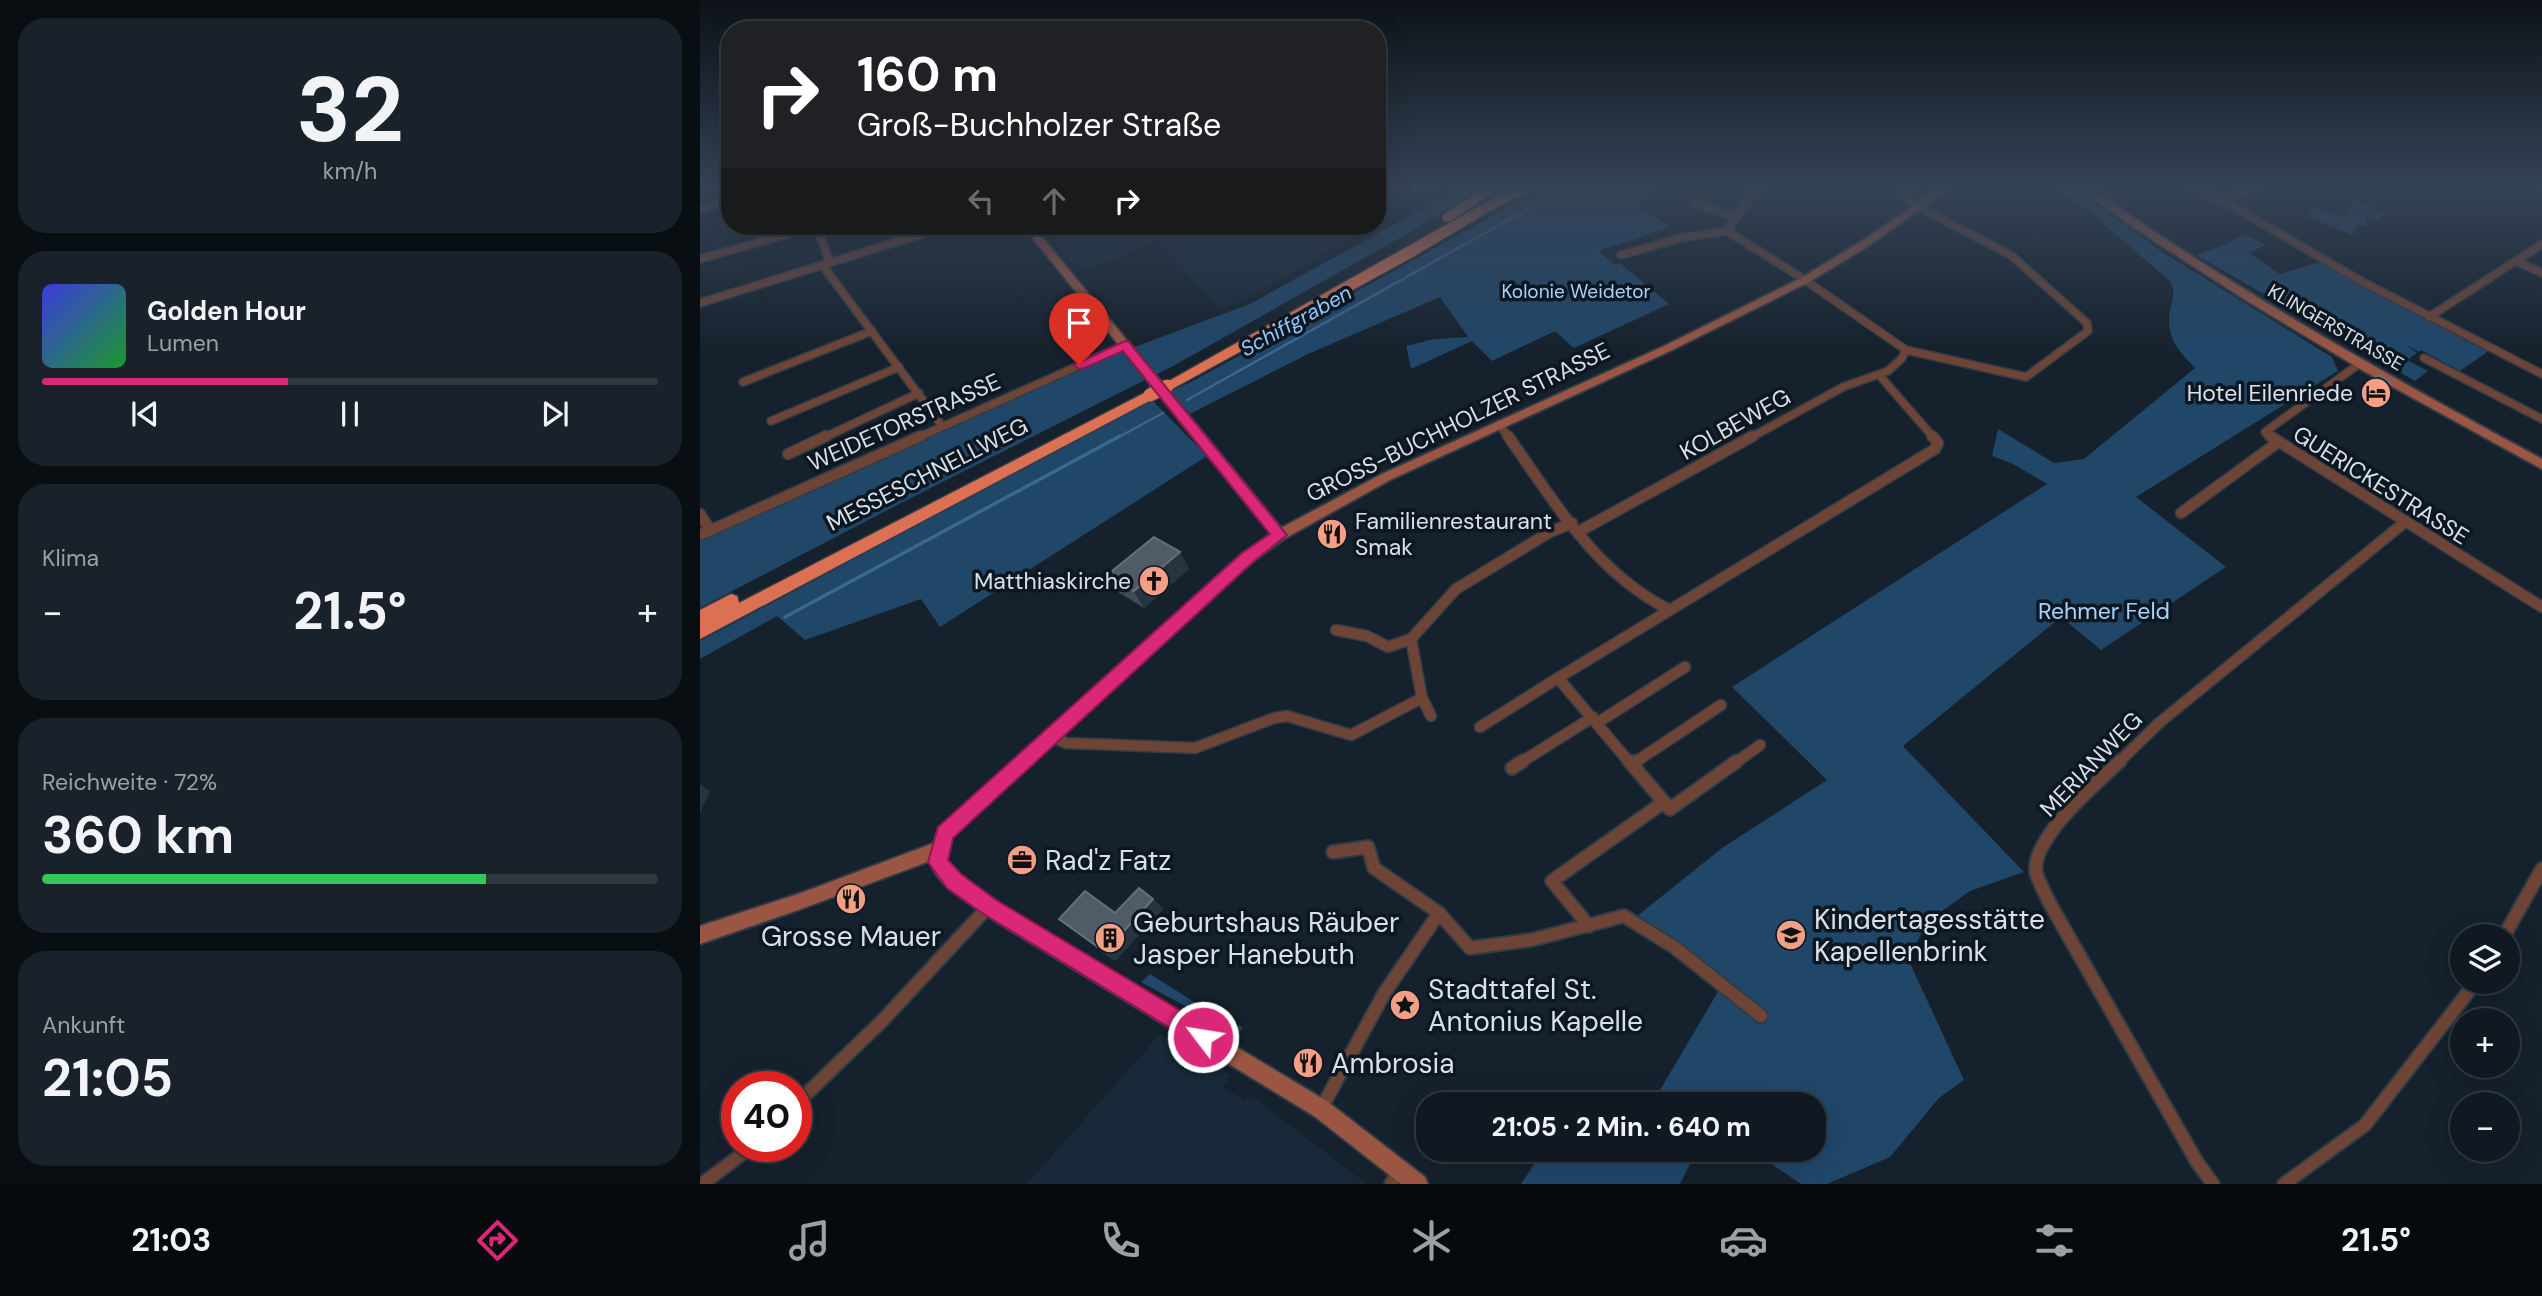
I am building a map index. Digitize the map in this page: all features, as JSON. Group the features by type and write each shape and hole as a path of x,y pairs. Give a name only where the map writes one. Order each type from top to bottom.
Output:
{"highway":[{"name":"MESSESCHNELLWEG","path":"1164,382 1410,242"},
{"name":"MESSESCHNELLWEG","path":"700,632 1428,242"},
{"name":"MESSESCHNELLWEG","path":"700,618 1147,391"}],"street":[{"path":"700,259 759,242"},
{"path":"823,242 828,257 826,270 942,426"},
{"path":"700,303 895,242"},
{"path":"1043,242 1279,535"},
{"path":"1621,255 1666,242"},
{"path":"1745,242 1906,350 2026,377 2090,327 2012,256 1986,242"},
{"name":"GROSS-BUCHHOLZER STRASSE","path":"940,849 945,833 1247,558 1279,535 1386,477 1666,349 1805,280 1867,242"},
{"name":"KLINGERSTRASSE","path":"2162,242 2207,274 2359,364 2542,465"},
{"path":"2292,242 2542,374"},
{"path":"2430,317 2542,244"},
{"path":"2516,261 2542,273"},
{"path":"743,382 873,331"},
{"name":"WEIDETORSTRASSE","path":"700,535 1125,345"},
{"name":"KOLBEWEG","path":"1411,639 1456,589 1550,532 1575,528 1843,387 1880,376 1905,355 1906,350"},
{"path":"2424,358 2542,419"},
{"name":"GUERICKESTRASSE","path":"2359,364 2265,432 2277,443 2542,607"},
{"path":"771,421 900,367"},
{"path":"1480,727 1935,449 1938,443 1880,376"},
{"path":"788,454 919,394"},
{"path":"1499,424 1575,528 1611,572 1657,606 1670,610"},
{"path":"2181,513 2277,443"},
{"path":"700,514 710,530"},
{"name":"MERIANWEG","path":"2213,1184 2197,1163 2049,902 2036,871 2041,847 2077,802 2159,723 2405,522"},
{"path":"1336,630 1367,636 1388,647 1411,639 1422,698 1431,716"},
{"path":"1512,768 1685,667"},
{"path":"1558,678 1670,808 1760,745"},
{"path":"1051,736 1066,743 1195,748 1274,718 1287,716 1351,735 1422,698"},
{"path":"1632,764 1721,705"},
{"path":"1589,926 1552,881 1664,802"},
{"path":"1333,852 1368,847 1374,869 1439,913 1470,948 1531,940 1624,916 1674,947 1761,1016"},
{"path":"700,934 801,901 940,849 938,862 944,872 989,906 1321,1109 1395,1177 1418,1184"},
{"path":"2511,924 2542,869"},
{"path":"812,1089 883,1020 989,906"},
{"path":"1321,1109 1385,992 1439,913"},
{"path":"2284,1184 2365,1125 2467,994"},
{"path":"702,1184 732,1162"}],"shaded area":[{"path":"1056,242 1155,242 1079,272"},
{"path":"1159,242 1343,242 1241,302 1219,309"},
{"path":"1160,1034 1231,1075 1223,1087 1245,1101 1250,1095 1367,1184 1027,1184"}],"green space":[{"path":"1361,242 1392,242 1175,365 700,608 700,535 1125,345 1129,349 1250,304"},
{"name":"Kolonie Weidetor","path":"1445,242 1624,242 1598,251 1615,265 1620,263 1669,304 1574,348 1555,331 1492,361 1472,341 1411,369 1406,346 1434,339 1468,337 1440,297 1308,354 1190,414 1170,391"},
{"name":"Rehmer Feld","path":"2125,242 2149,242 2332,357 2338,371 2136,497 2226,567 2101,650 2061,617 1903,746 2024,872 1970,891 1928,921 1908,959 1964,1080 1939,1098 1890,1157 1827,1184 1801,1184 1769,1162 1826,1162 1826,1092 1652,1092 1660,1090 1719,990 1666,949 1626,925 1722,848 1827,780 1732,687 2047,484 2013,464 1992,456 1998,429 2054,463 2084,459 2195,368 2177,347 2171,335 2169,320 2173,292 2171,282"},
{"path":"2229,242 2261,242 2266,245 2249,253 2280,274 2321,262 2490,350 2460,371 2406,345 2417,353 2407,360 2428,371 2415,381 2196,255"},
{"path":"1152,400 1207,456 940,627 921,599 805,640 777,616 700,659 700,641"},
{"path":"1150,974 1234,1027 1239,1025 1243,1028 1238,1035 1141,982"},
{"path":"1535,1162 1691,1162 1680,1184 1521,1184"}],"building":[{"path":"2379,375 2391,382 2380,389 2367,382"},
{"path":"1154,537 1180,552 1134,591 1107,575"},
{"path":"1139,888 1153,899 1105,952 1059,919 1085,891 1115,913"}],"waterway":[{"name":"Schiffgraben","path":"1187,400 1468,242"},
{"name":"Schiffgraben","path":"1117,438 1163,413"},
{"name":"Schiffgraben","path":"785,617 1120,436"}],"place":[{"name":"Hotel Eilenriede","path":"2376,393"},
{"name":"Familienrestaurant Smak","path":"1332,534"},
{"name":"Matthiaskirche","path":"1154,581"},
{"name":"Rad'z Fatz","path":"1022,860"},
{"name":"Grosse Mauer","path":"851,899"},
{"name":"Kindertagesstätte Kapellenbrink","path":"1791,935"},
{"name":"Geburtshaus Räuber Jasper Hanebuth","path":"1110,938"},
{"name":"Stadttafel St. Antonius Kapelle","path":"1405,1005"},
{"name":"Ambrosia","path":"1308,1063"}],"route":[{"path":"1079,365 1125,345 1251,497 1279,535 1247,558 945,833 938,862 954,881 989,906 1058,951 1203,1037"}]}
